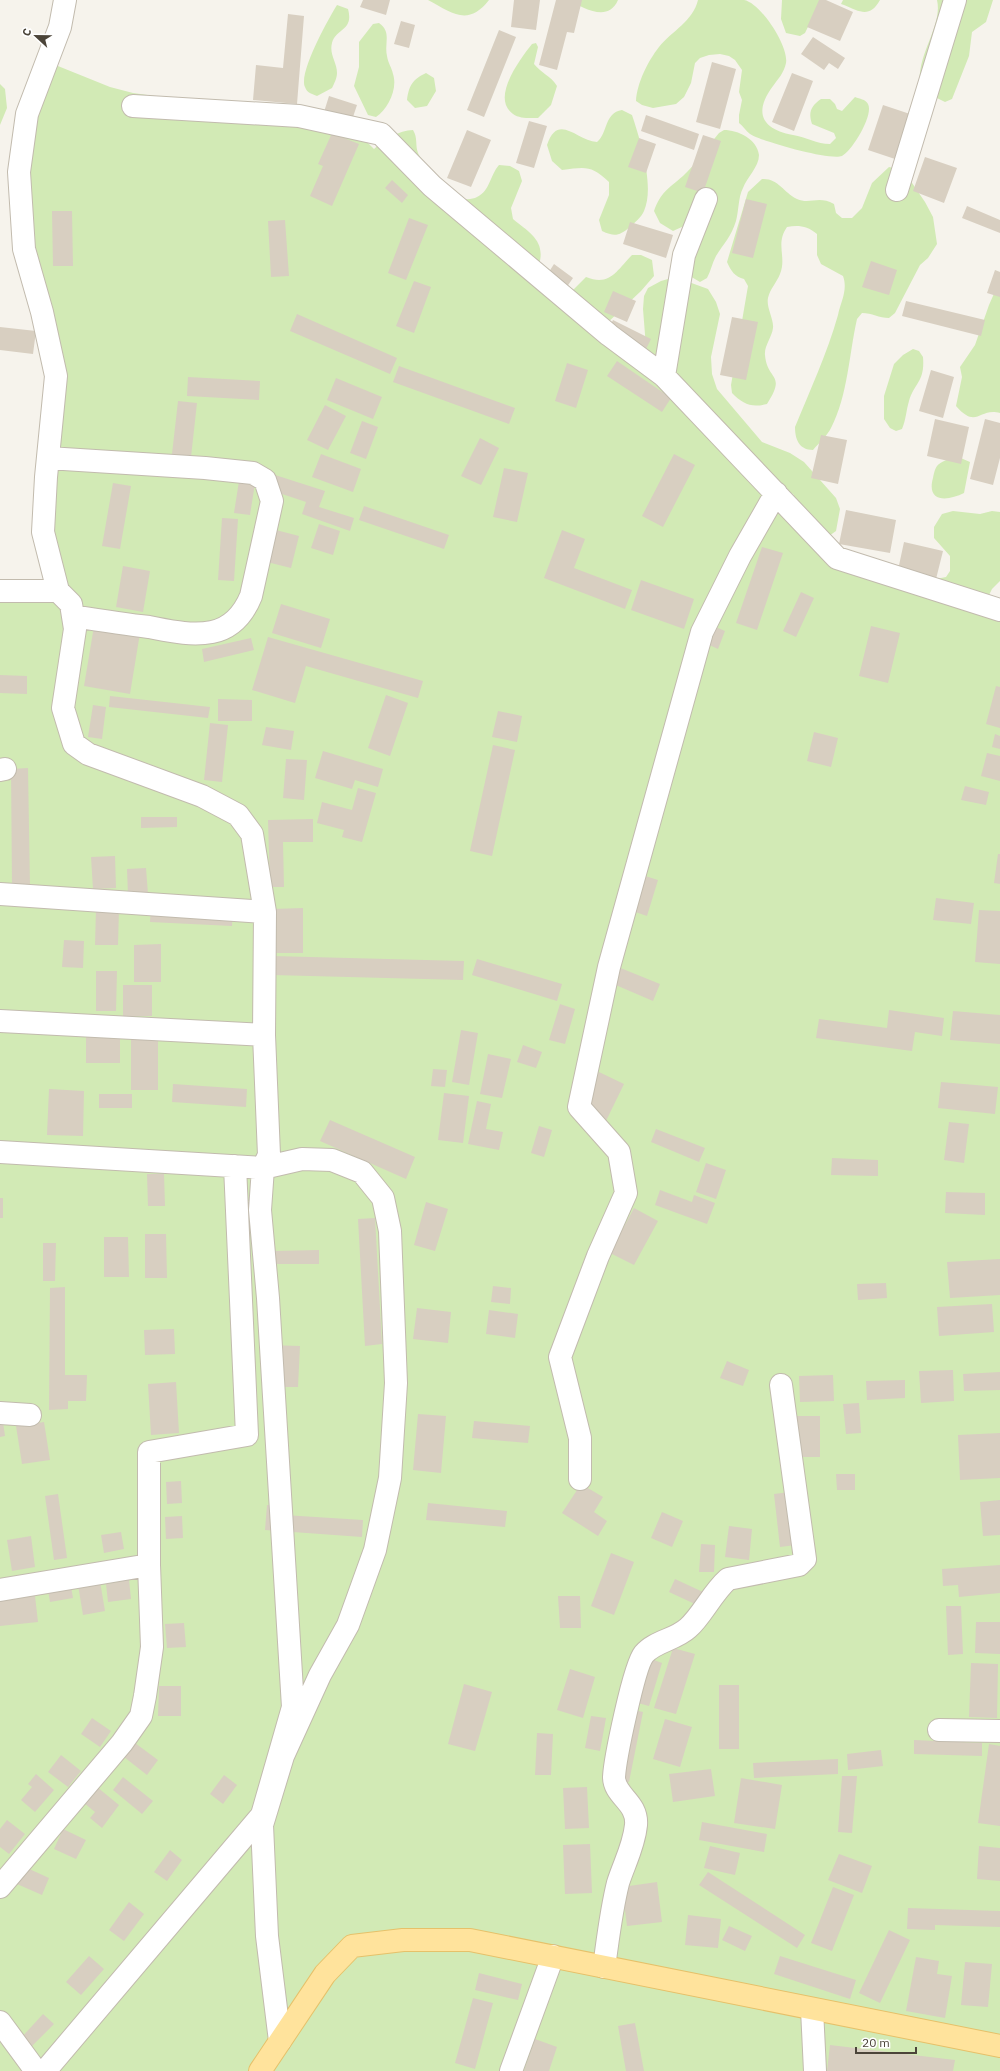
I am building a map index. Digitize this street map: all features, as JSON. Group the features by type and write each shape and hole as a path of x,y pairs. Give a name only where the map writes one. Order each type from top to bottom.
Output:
{"main road":[{"path":"260,2071 325,1974 352,1946 403,1940 470,1940 1000,2046"}],"lane":[{"path":"45,2071 262,1815 293,1707 268,1298 260,1210 263,1168 269,1155 264,1035 264,912 252,834 238,815 202,796 88,754 74,744 63,708 75,629 71,604 58,592 43,532 56,376 42,312 24,249 19,172 27,114 60,27 65,0"},
{"path":"897,190 956,0"},
{"path":"133,106 300,116 381,134 432,186 609,335 664,376 837,558 1000,610"},
{"path":"664,376 684,255 706,199"},
{"path":"48,458 205,468 253,473 265,480 272,501 251,596 242,613 228,626 213,632 188,634 73,616"},
{"path":"580,1479 580,1438 560,1357 598,1256 626,1193 619,1152 579,1107 609,967 702,632 740,556 776,493"},
{"path":"0,592 58,592"},
{"path":"0,894 264,912"},
{"path":"0,1021 264,1035"},
{"path":"0,1152 263,1168 302,1158 332,1160 362,1172 383,1198 390,1231 396,1383 390,1478 375,1550 348,1625 320,1675 283,1756 262,1825 267,1936 280,2041"},
{"path":"0,1887 122,1743 141,1716 152,1647 149,1565 149,1452 247,1435 235,1166"},
{"path":"604,1967 618,1883 631,1847 636,1825 635,1811 619,1790 614,1780 615,1763 636,1672 643,1655 651,1648 688,1628 728,1579 799,1565 805,1559 781,1385"},
{"path":"0,1413 30,1415"},
{"path":"0,1590 149,1565"},
{"path":"939,1730 1000,1731"},
{"path":"511,2071 553,1956"},
{"path":"812,2009 815,2071"},
{"path":"0,2022 36,2071"}],"green space":[{"path":"428,0 489,0 474,13 460,15 452,13"},
{"path":"568,0 618,0 614,7 608,11 595,12"},
{"path":"698,0 744,0 751,3 766,17 779,37 786,56 786,63 782,73 763,104 762,112 768,124 774,129 816,142 830,144 836,138 834,133 812,124 810,113 815,104 821,99 830,99 835,104 837,109 842,111 855,97 867,102 869,109 865,124 856,140 846,153 842,156 835,157 824,156 780,145 750,134 739,123 742,100 739,92 742,70 735,60 729,56 720,54 700,58 695,63 691,83 684,97 676,104 653,108 642,105 636,101 638,87 651,59 664,41 692,14"},
{"path":"782,0 821,0 805,33 800,36 786,33 781,19"},
{"path":"843,0 880,0 872,9 864,12 841,4"},
{"path":"937,0 993,0 986,22 972,32 969,56 952,99 945,102 933,96 920,83 922,61 933,30 938,10"},
{"path":"337,5 348,9 349,21 344,29 334,38 331,47 337,69 335,81 332,88 317,96 308,92 305,87 304,80 306,70 315,46"},
{"path":"379,23 383,26 387,38 386,51 394,80 394,86 388,104 376,117 368,115 354,86 359,67 359,42 373,24"},
{"path":"536,43 538,47 534,64 557,86 551,105 538,118 516,116 507,107 505,98 506,89 515,68 532,44"},
{"path":"48,62 110,87 133,93 205,103 362,137 374,149 392,136 408,130 413,130 418,153 424,163 447,191 460,198 471,199 477,197 485,191 499,165 510,166 519,171 522,181 511,208 513,219 535,238 540,250 541,257 539,265 572,291 586,277 594,280 601,280 612,275 632,255 641,255 652,260 654,276 641,291 604,326 647,360 643,309 644,296 648,288 661,281 675,277 708,289 716,302 720,314 711,357 712,374 717,389 762,442 790,453 804,462 836,498 840,509 836,531 829,536 800,506 793,494 783,489 830,553 926,581 946,577 950,571 950,556 934,538 934,527 942,514 953,511 980,514 992,511 1000,512 1000,581 992,589 987,599 1000,615 1000,2071 0,2071 0,591 58,591 43,532 56,376 19,172"},
{"path":"426,73 434,78 436,91 427,106 415,108 407,100 410,86 415,80"},
{"path":"0,84 5,89 7,108 0,125"},
{"path":"622,110 632,115 645,163 648,189 647,201 641,216 626,230 620,234 614,235 602,231 599,220 609,195 609,182 603,176 588,168 562,170 552,161 547,145 551,135 557,130 562,129 597,142 603,134 612,115"},
{"path":"724,130 729,130 746,136 755,144 759,155 757,164 741,192 738,213 732,231 716,256 707,278 700,282 683,272 690,216 684,226 673,231 660,223 654,211 659,199 688,171 719,133"},
{"path":"889,167 898,169 910,180 925,202 933,217 937,244 928,258 920,265 895,313 889,318 862,313 857,319 845,388 837,415 825,437 813,450 808,450 801,446 797,440 795,427 824,358 834,329 845,286 843,276 821,264 817,255 817,234 810,229 803,227 787,227 781,245 782,268 768,298 773,328 765,355 766,363 776,382 773,394 767,404 756,406 740,400 732,393 731,385 748,286 744,279 738,277 734,273 727,262 748,192 762,179 768,179 776,183 792,196 802,201 828,201 834,204 836,213 842,218 852,218 862,208 872,183"},
{"path":"1000,280 1000,413 993,412 974,417 969,416 963,413 956,406 962,377 960,367 975,345 989,305"},
{"path":"913,349 919,351 923,357 921,377 911,395 902,429 896,431 890,428 884,419 884,396 894,364 903,355"},
{"path":"956,456 970,462 964,493 951,498 940,498 933,492 932,486 935,470 941,463"}],"building":[{"path":"363,0 390,0 386,15 360,7"},
{"path":"514,0 540,0 536,30 511,27"},
{"path":"556,0 582,0 574,33 567,32 557,70 539,65"},
{"path":"819,0 826,0 853,12 840,41 807,27"},
{"path":"288,14 304,16 297,104 253,100 256,65 283,68"},
{"path":"401,21 415,25 409,48 394,44"},
{"path":"499,30 516,37 484,117 467,110"},
{"path":"813,37 845,58 838,69 829,63 824,70 801,54"},
{"path":"712,62 736,69 720,129 696,122"},
{"path":"792,73 813,81 794,131 772,122"},
{"path":"329,96 357,105 352,120 324,112"},
{"path":"883,105 913,115 898,160 868,150"},
{"path":"646,115 699,134 694,150 641,131"},
{"path":"529,121 547,126 534,168 516,163"},
{"path":"467,130 491,140 471,187 447,178"},
{"path":"332,133 359,144 332,206 310,196 323,166 318,164"},
{"path":"703,135 721,141 703,193 685,187"},
{"path":"639,138 656,144 646,173 628,167"},
{"path":"925,157 957,168 944,203 913,191"},
{"path":"392,180 408,195 402,203 385,188"},
{"path":"746,199 767,204 753,258 732,253"},
{"path":"967,206 1000,220 1000,233 962,218"},
{"path":"52,211 72,211 73,266 53,266"},
{"path":"409,218 428,225 406,280 388,273"},
{"path":"285,220 289,276 271,277 268,221"},
{"path":"630,222 673,235 666,258 623,244"},
{"path":"871,261 897,270 889,295 862,287"},
{"path":"554,264 573,278 564,291 545,278"},
{"path":"995,270 1000,272 1000,297 987,293"},
{"path":"414,281 431,287 414,333 396,326"},
{"path":"613,291 636,301 627,322 604,312"},
{"path":"906,301 985,320 981,336 902,316"},
{"path":"297,314 397,358 390,374 290,331"},
{"path":"732,317 758,322 746,380 720,375"},
{"path":"613,320 651,339 646,349 608,330"},
{"path":"0,327 36,331 33,354 0,350"},
{"path":"617,361 671,398 662,412 607,376"},
{"path":"567,363 588,370 576,408 555,401"},
{"path":"399,366 515,408 509,424 393,382"},
{"path":"931,370 954,377 943,418 919,411"},
{"path":"188,377 260,381 259,400 187,396"},
{"path":"336,378 382,397 373,419 327,400"},
{"path":"178,401 197,403 191,457 172,454"},
{"path":"325,405 346,416 328,450 307,440"},
{"path":"935,419 969,427 961,464 927,456"},
{"path":"985,419 1000,423 1000,458 993,485 970,479"},
{"path":"362,421 378,427 366,459 350,453"},
{"path":"821,435 847,440 838,484 811,478"},
{"path":"480,438 499,448 481,485 461,476"},
{"path":"321,454 361,469 353,492 312,477"},
{"path":"674,454 695,465 663,527 642,516"},
{"path":"504,468 528,473 517,522 493,517"},
{"path":"272,474 325,491 319,507 354,518 350,531 302,514 306,502 267,489"},
{"path":"239,481 255,483 250,515 234,513"},
{"path":"113,483 131,486 120,549 102,546"},
{"path":"364,506 449,535 444,549 359,520"},
{"path":"846,510 896,520 890,553 839,544"},
{"path":"222,518 238,519 234,581 218,580"},
{"path":"319,524 340,531 333,555 311,548"},
{"path":"276,530 299,536 291,568 267,562"},
{"path":"562,530 585,539 574,568 632,590 625,609 544,578"},
{"path":"904,542 943,551 936,579 898,570"},
{"path":"762,547 783,553 757,630 736,623"},
{"path":"123,566 150,571 143,612 116,607"},
{"path":"641,580 694,599 684,629 631,610"},
{"path":"801,592 814,598 796,637 783,631"},
{"path":"281,604 330,619 321,648 272,633"},
{"path":"711,625 725,631 718,649 703,642"},
{"path":"94,626 140,633 130,694 84,686"},
{"path":"871,626 900,633 888,683 859,676"},
{"path":"268,637 423,681 418,698 306,666 295,703 252,690"},
{"path":"251,638 254,650 204,662 202,649"},
{"path":"0,675 27,676 27,694 0,693"},
{"path":"996,686 1000,687 1000,728 986,724"},
{"path":"386,695 408,703 390,756 368,748"},
{"path":"110,696 210,707 208,718 109,707"},
{"path":"218,699 252,700 252,721 218,721"},
{"path":"93,705 106,707 102,739 88,737"},
{"path":"498,711 522,716 517,742 492,737"},
{"path":"210,723 228,725 222,782 204,780"},
{"path":"266,727 294,731 291,750 262,745"},
{"path":"814,732 838,738 831,767 807,761"},
{"path":"995,734 1000,736 1000,749 992,747"},
{"path":"493,745 515,750 492,856 470,851"},
{"path":"323,751 383,769 378,787 355,780 352,789 315,778"},
{"path":"987,753 1000,756 1000,781 981,776"},
{"path":"286,759 307,760 304,800 283,798"},
{"path":"28,768 30,887 12,887 11,769"},
{"path":"965,786 989,792 986,805 961,800"},
{"path":"358,788 376,793 362,842 342,837 344,830 317,823 322,802 352,810"},
{"path":"141,817 177,817 177,827 141,828"},
{"path":"313,819 313,842 283,842 284,887 270,887 268,820"},
{"path":"998,854 1000,854 1000,884 994,883"},
{"path":"115,856 116,888 93,889 91,857"},
{"path":"146,868 148,894 128,895 127,869"},
{"path":"626,870 658,880 647,916 615,905"},
{"path":"936,898 974,903 971,924 933,920"},
{"path":"151,906 233,910 232,926 150,922"},
{"path":"303,908 303,953 272,953 272,909"},
{"path":"96,909 119,909 118,945 95,945"},
{"path":"979,910 1000,911 1000,964 975,962"},
{"path":"64,940 84,941 83,968 62,967"},
{"path":"161,944 161,982 134,982 134,945"},
{"path":"272,956 464,961 463,980 272,975"},
{"path":"477,959 562,984 557,1001 472,975"},
{"path":"618,967 660,984 653,1001 611,983"},
{"path":"96,971 117,971 116,1011 96,1011"},
{"path":"123,985 152,985 152,1016 123,1016"},
{"path":"560,1004 575,1009 565,1044 549,1040"},
{"path":"889,1010 944,1018 942,1036 915,1032 912,1051 816,1038 819,1019 887,1028"},
{"path":"953,1011 1000,1015 1000,1044 950,1040"},
{"path":"461,1030 478,1033 469,1085 452,1082"},
{"path":"131,1033 158,1033 158,1090 131,1090"},
{"path":"86,1036 120,1036 120,1063 86,1063"},
{"path":"523,1045 542,1052 536,1068 517,1062"},
{"path":"488,1054 511,1059 502,1098 480,1094"},
{"path":"433,1069 447,1070 445,1087 431,1086"},
{"path":"599,1072 624,1084 606,1121 582,1109"},
{"path":"941,1082 998,1087 995,1114 938,1108"},
{"path":"173,1084 247,1089 246,1107 172,1102"},
{"path":"49,1089 84,1091 83,1136 47,1135"},
{"path":"444,1093 469,1096 463,1143 438,1140"},
{"path":"99,1094 132,1094 132,1108 99,1108"},
{"path":"477,1101 491,1104 486,1129 503,1132 499,1150 468,1144"},
{"path":"330,1120 415,1157 406,1179 320,1141"},
{"path":"949,1122 969,1124 964,1163 944,1160"},
{"path":"539,1126 552,1130 544,1157 531,1153"},
{"path":"656,1129 705,1148 699,1162 651,1142"},
{"path":"832,1158 878,1160 878,1176 831,1175"},
{"path":"706,1163 726,1170 716,1199 696,1192"},
{"path":"147,1174 164,1174 165,1206 148,1206"},
{"path":"660,1190 692,1202 694,1195 715,1203 707,1224 655,1205"},
{"path":"946,1192 985,1193 985,1215 945,1213"},
{"path":"0,1198 3,1198 3,1218 0,1218"},
{"path":"426,1202 448,1209 435,1251 414,1245"},
{"path":"634,1208 658,1221 634,1265 610,1253"},
{"path":"375,1218 382,1344 365,1346 358,1219"},
{"path":"145,1234 166,1234 167,1278 145,1278"},
{"path":"104,1237 128,1237 129,1277 104,1277"},
{"path":"43,1243 56,1243 55,1281 43,1281"},
{"path":"319,1250 319,1264 273,1264 273,1251"},
{"path":"1000,1259 1000,1295 950,1298 947,1262"},
{"path":"886,1283 887,1298 858,1300 857,1284"},
{"path":"493,1286 511,1288 510,1304 491,1302"},
{"path":"65,1287 65,1375 87,1375 86,1401 68,1401 68,1409 49,1410 50,1288"},
{"path":"992,1304 994,1332 939,1336 937,1307"},
{"path":"417,1308 451,1312 448,1343 413,1339"},
{"path":"489,1310 518,1314 515,1338 486,1334"},
{"path":"174,1329 175,1354 145,1355 144,1330"},
{"path":"269,1345 300,1346 298,1387 268,1387"},
{"path":"727,1361 749,1370 743,1386 720,1378"},
{"path":"953,1370 954,1401 921,1403 919,1371"},
{"path":"1000,1372 1000,1390 964,1391 963,1374"},
{"path":"833,1375 834,1401 800,1402 799,1376"},
{"path":"905,1380 905,1398 867,1400 866,1381"},
{"path":"176,1382 179,1433 151,1435 148,1384"},
{"path":"859,1403 861,1433 846,1434 843,1404"},
{"path":"418,1414 446,1416 441,1473 413,1470"},
{"path":"795,1416 820,1416 820,1457 796,1457"},
{"path":"474,1421 530,1426 528,1443 472,1438"},
{"path":"3,1422 5,1436 0,1437 0,1423"},
{"path":"44,1422 50,1460 22,1464 16,1426"},
{"path":"1000,1433 1000,1478 960,1480 958,1435"},
{"path":"836,1474 855,1474 855,1490 837,1490"},
{"path":"181,1481 182,1503 167,1504 166,1482"},
{"path":"581,1484 603,1497 594,1512 607,1521 598,1536 562,1513"},
{"path":"790,1492 796,1545 780,1547 774,1494"},
{"path":"58,1494 67,1558 54,1560 45,1496"},
{"path":"1000,1500 1000,1535 983,1536 980,1502"},
{"path":"428,1503 507,1511 505,1527 426,1520"},
{"path":"267,1505 284,1506 284,1515 363,1520 362,1537 265,1530"},
{"path":"662,1512 683,1521 672,1547 651,1538"},
{"path":"182,1516 183,1538 166,1539 165,1517"},
{"path":"729,1526 752,1529 749,1560 725,1557"},
{"path":"121,1532 124,1549 104,1553 101,1535"},
{"path":"31,1536 35,1567 12,1571 7,1540"},
{"path":"701,1544 715,1545 714,1572 699,1572"},
{"path":"611,1553 634,1562 614,1615 591,1606"},
{"path":"1000,1565 1000,1593 959,1597 958,1585 943,1586 942,1569"},
{"path":"675,1579 703,1592 697,1605 669,1592"},
{"path":"129,1580 131,1599 108,1602 106,1584"},
{"path":"100,1581 105,1611 83,1615 78,1585"},
{"path":"71,1586 73,1598 50,1602 48,1590"},
{"path":"35,1596 38,1622 0,1626 0,1600"},
{"path":"558,1596 580,1596 581,1628 560,1628"},
{"path":"946,1606 961,1606 963,1654 948,1655"},
{"path":"976,1622 1000,1622 1000,1654 975,1653"},
{"path":"184,1623 186,1647 167,1648 165,1624"},
{"path":"673,1648 695,1654 676,1714 654,1708"},
{"path":"651,1659 662,1663 649,1706 638,1703"},
{"path":"971,1663 998,1664 997,1718 969,1717"},
{"path":"570,1669 595,1677 583,1718 557,1710"},
{"path":"464,1684 492,1692 475,1751 448,1744"},
{"path":"719,1685 739,1685 739,1749 719,1749"},
{"path":"159,1686 181,1686 181,1716 158,1716"},
{"path":"630,1709 643,1712 629,1782 616,1779"},
{"path":"591,1716 606,1718 600,1751 585,1748"},
{"path":"92,1718 111,1731 100,1747 81,1734"},
{"path":"665,1719 692,1727 680,1767 653,1759"},
{"path":"537,1733 553,1734 551,1775 535,1775"},
{"path":"914,1740 982,1743 982,1756 914,1754"},
{"path":"135,1743 158,1760 147,1775 124,1757"},
{"path":"989,1744 1000,1746 1000,1826 978,1823"},
{"path":"881,1750 883,1766 848,1770 847,1754"},
{"path":"61,1755 81,1771 68,1787 48,1772"},
{"path":"838,1759 838,1774 754,1778 753,1763"},
{"path":"711,1769 715,1796 673,1802 669,1774"},
{"path":"36,1774 54,1790 35,1812 21,1800 32,1787 28,1784"},
{"path":"224,1775 237,1785 223,1804 210,1794"},
{"path":"842,1776 857,1776 852,1833 838,1832"},
{"path":"123,1777 153,1801 142,1814 113,1790"},
{"path":"741,1778 782,1785 775,1829 734,1823"},
{"path":"97,1787 119,1805 102,1828 90,1818 95,1812 84,1803"},
{"path":"587,1787 589,1828 565,1829 563,1788"},
{"path":"7,1820 25,1834 9,1854 0,1847 0,1829"},
{"path":"702,1822 767,1834 764,1852 699,1840"},
{"path":"63,1829 86,1840 76,1859 54,1849"},
{"path":"590,1844 592,1893 565,1894 563,1845"},
{"path":"710,1846 740,1853 735,1875 704,1868"},
{"path":"979,1846 1000,1848 1000,1881 977,1879"},
{"path":"170,1850 182,1860 167,1881 154,1872"},
{"path":"839,1854 872,1866 862,1893 828,1880"},
{"path":"25,1867 49,1878 42,1895 17,1884"},
{"path":"708,1872 805,1935 797,1948 699,1885"},
{"path":"657,1882 662,1922 627,1926 622,1887"},
{"path":"833,1887 854,1895 832,1951 811,1943"},
{"path":"129,1902 144,1914 124,1941 109,1930"},
{"path":"908,1908 1000,1911 1000,1927 935,1925 935,1930 907,1929"},
{"path":"688,1915 721,1919 718,1948 685,1945"},
{"path":"729,1926 752,1936 745,1951 722,1940"},
{"path":"889,1930 910,1940 880,2003 859,1993"},
{"path":"89,1956 104,1969 81,1995 66,1982"},
{"path":"780,1956 856,1980 850,1999 774,1974"},
{"path":"916,1957 939,1961 937,1974 952,1976 945,2018 906,2011"},
{"path":"965,1962 992,1964 988,2007 961,2005"},
{"path":"479,1973 522,1984 518,2000 475,1990"},
{"path":"473,1998 493,2003 475,2069 455,2063"},
{"path":"43,2014 54,2024 31,2047 21,2038"},
{"path":"635,2023 644,2071 626,2071 618,2026"},
{"path":"535,2039 557,2047 549,2071 524,2071"},
{"path":"830,2045 955,2060 953,2071 827,2071"}]}
